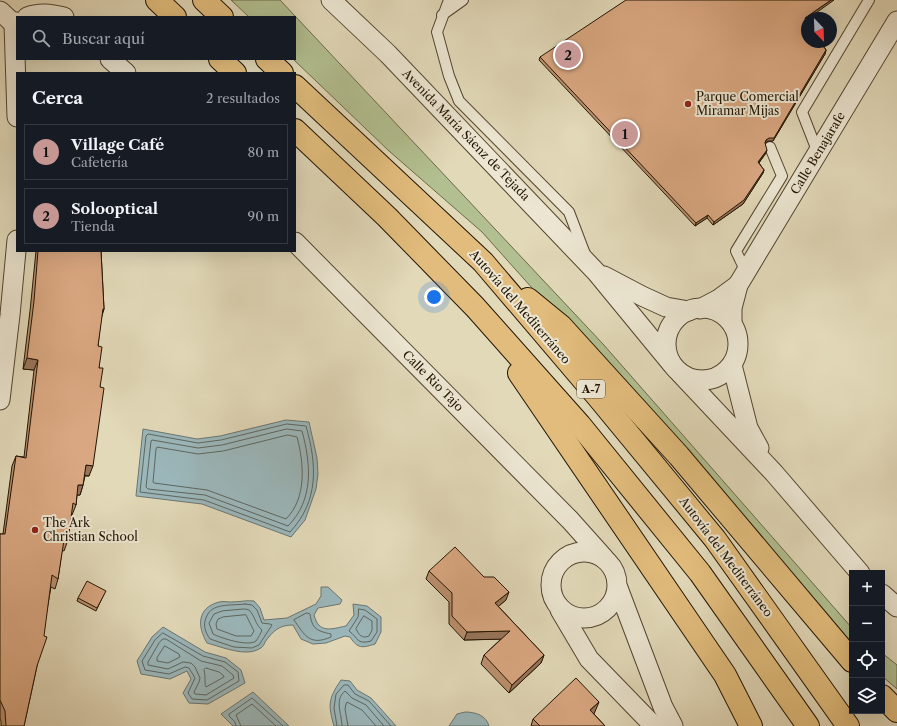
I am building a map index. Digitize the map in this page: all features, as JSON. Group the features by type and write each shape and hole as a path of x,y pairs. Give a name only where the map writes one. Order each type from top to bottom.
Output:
{"highway":[{"path":"157,0 174,16"},
{"path":"204,0 221,16"},
{"path":"221,60 233,72"},
{"path":"268,60 281,72"},
{"name":"Autovía del Mediterráneo","path":"296,87 483,262 598,397 715,539 848,726"},
{"name":"A-7","path":"296,131 387,217 475,307 580,425 695,566 808,726"},
{"path":"483,262 561,326 679,456 849,658"},
{"path":"475,307 563,439 725,675 751,726"},
{"path":"885,699 897,711"}],"street":[{"path":"46,0 63,16"},
{"name":"Avenida María Sáenz de Tejada","path":"331,0 388,54 593,269 676,368 774,473 857,570"},
{"path":"0,11 16,19"},
{"path":"30,16 47,13 60,16"},
{"name":"Calle Benajarafe","path":"732,324 732,308 742,279 897,21"},
{"path":"18,60 18,72"},
{"path":"111,60 125,72"},
{"name":"Calle Rio Tajo","path":"296,243 570,520 604,558"},
{"path":"0,400 16,251"},
{"name":"Avenida María Sáenz de Tejada","path":"593,269 642,296 666,307 694,310"},
{"name":"Calle Benajarafe","path":"694,310 719,299 742,279"},
{"path":"694,310 713,310 724,315 732,324 737,333 739,344 737,355 732,365 725,373 715,378 703,380 691,379 676,368 667,352 667,339 670,327 678,318 694,310"},
{"name":"Avenida María Sáenz de Tejada","path":"732,365 748,428 774,473"},
{"path":"562,560 570,520"},
{"path":"654,726 589,659 554,600 551,589 551,578 555,568 562,560 571,554 582,552 594,553 604,558 612,566 617,577 618,588 663,707 673,726"},
{"path":"560,608 568,615 589,619 609,609 615,599 618,588"},
{"path":"885,597 897,607"}],"lane":[{"path":"449,0 442,15 437,32 449,76 459,101 569,212 593,269"},
{"path":"442,15 463,0"},
{"path":"818,153 802,112 869,0"},
{"path":"742,279 736,251 782,176 770,147"}],"green space":[{"path":"231,0 280,0 295,16 248,16"},
{"path":"296,17 603,344 849,625 849,643 482,232 389,151 294,60 296,60"},
{"path":"885,655 897,665 897,689 885,679"}],"water":[{"path":"286,420 309,422 317,458 318,474 316,489 305,520 291,537 202,504 136,496 143,429 197,439 220,436"},
{"path":"321,587 328,587 342,600 340,604 318,608 314,615 319,625 326,629 346,626 354,615 353,604 367,606 381,617 381,632 375,644 363,647 358,646 350,637 345,636 326,643 313,644 301,639 293,625 280,627 268,638 260,649 247,652 240,652 207,643 204,637 201,624 203,613 206,609 219,602 254,601 260,608 264,620 287,618 316,604 321,596"},
{"path":"163,627 205,652 226,658 241,670 245,683 208,704 189,703 183,693 191,679 187,671 170,679 141,674 137,661 152,637"},
{"path":"341,680 350,681 357,690 371,698 396,726 334,726 330,702 331,697"},
{"path":"253,692 289,726 233,726 221,714"},
{"path":"465,712 480,715 488,722 489,726 449,726 457,714"}],"building":[{"name":"Parque Comercial Miramar Mijas","path":"626,0 831,0 814,12 801,12 801,48 824,48 826,50 774,138 769,138 766,140 765,143 767,150 758,162 764,170 744,200 714,222 708,215 696,223 540,57"},
{"name":"The Ark Christian School","path":"38,252 101,252 104,309 98,346 102,347 99,368 103,368 100,387 104,388 93,466 86,465 83,485 78,485 76,505 73,503 68,540 64,540 58,579 52,575 44,636 47,637 37,666 24,726 6,726 5,711 0,700 0,534 5,534 16,456 26,458 38,360 27,358"},
{"path":"455,547 484,577 494,577 509,592 495,603 544,655 512,685 484,655 510,631 467,632 452,616 452,593 429,571"},
{"path":"87,581 106,591 97,608 78,598"},
{"path":"576,678 599,702 590,710 605,726 540,726 533,719"}],"place":[{"name":"Solooptical","path":"568,55"},
{"name":"Parque Comercial Miramar Mijas","path":"688,104"},
{"name":"Village Café","path":"625,134"},
{"name":"The Ark Christian School","path":"35,530"}]}
